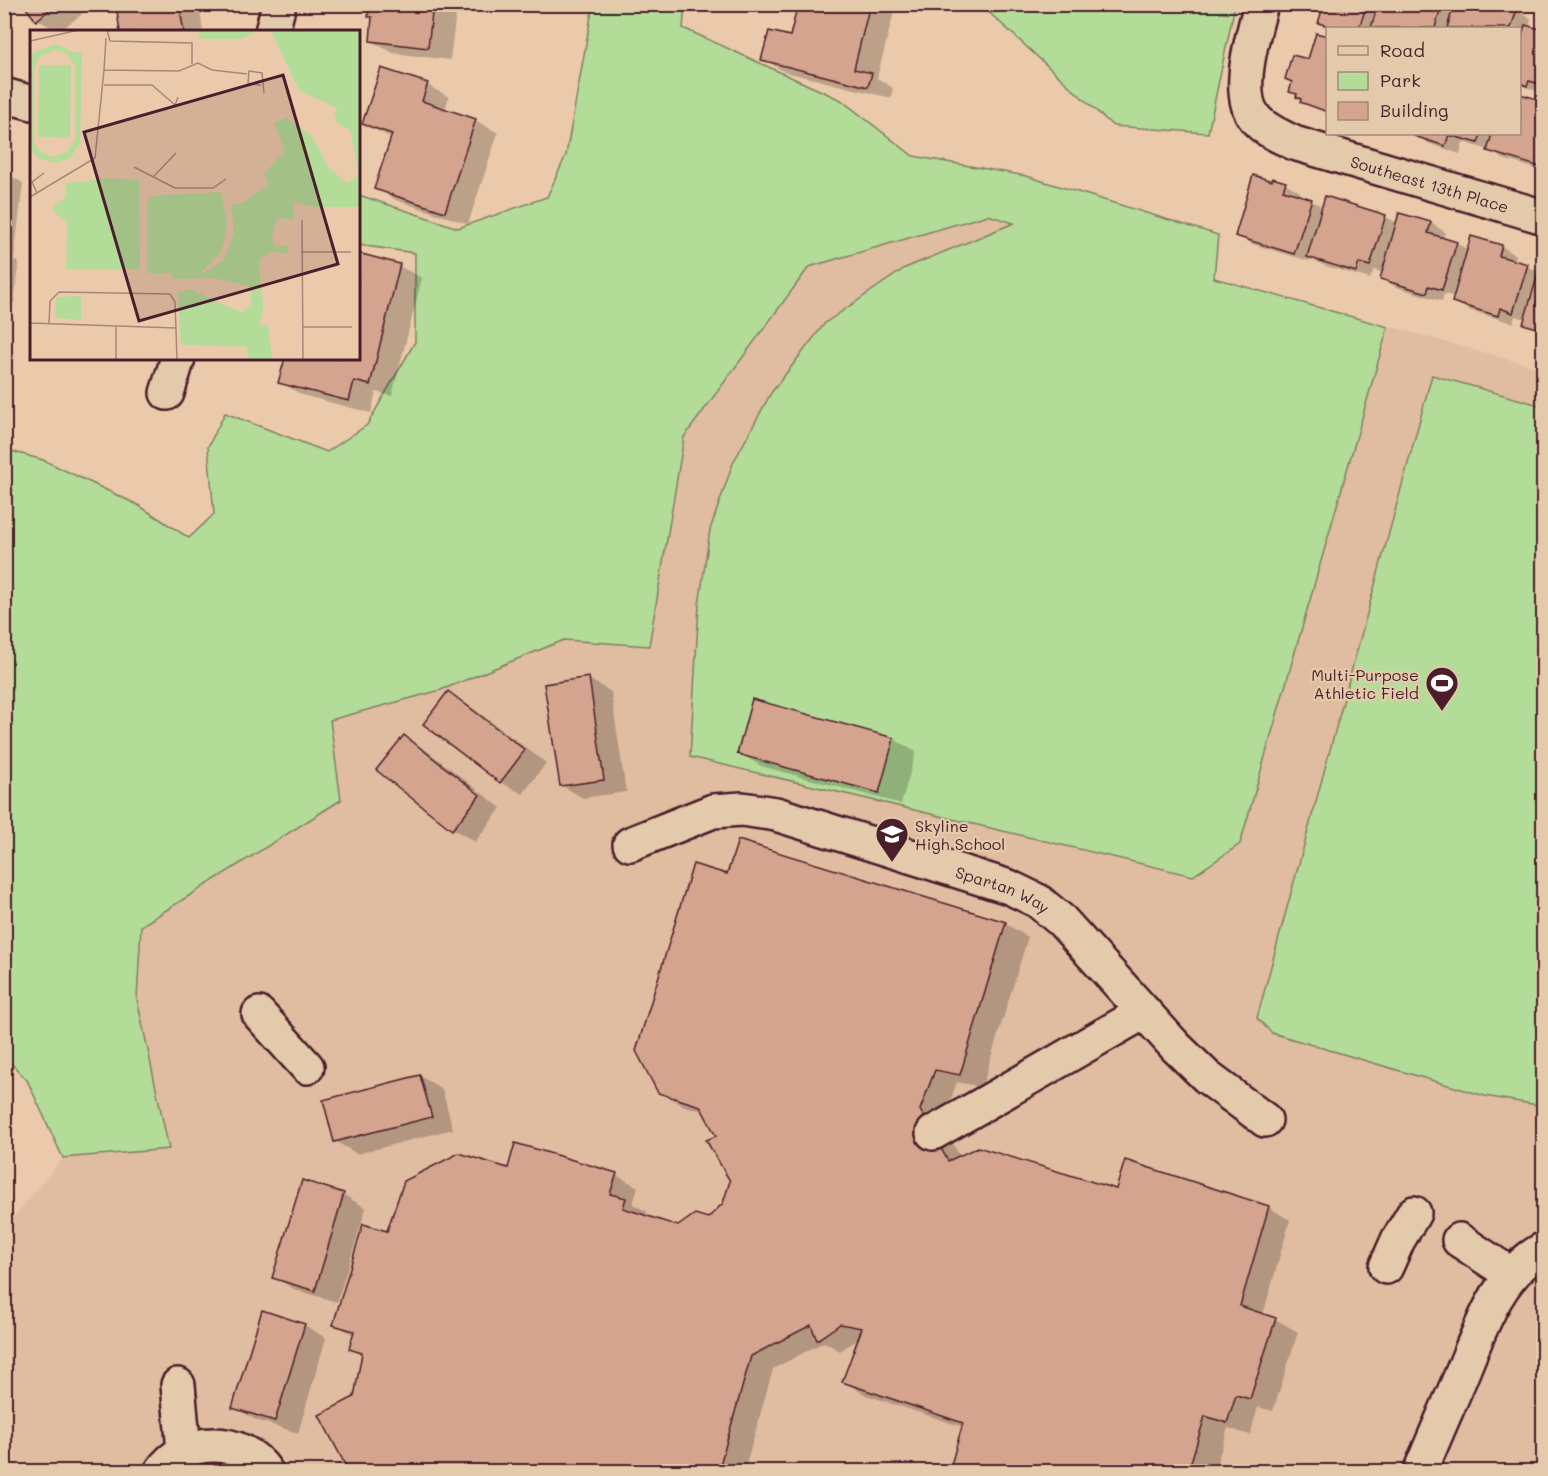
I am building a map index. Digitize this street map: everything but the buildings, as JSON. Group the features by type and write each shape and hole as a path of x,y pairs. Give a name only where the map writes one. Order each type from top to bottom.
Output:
{"street":[{"path":"272,30 279,4"},
{"name":"Southeast 13th Place","path":"1261,4 1245,68 1247,97 1253,117 1272,132 1294,142 1544,218"},
{"path":"4,95 30,102"},
{"path":"167,393 177,360"},
{"name":"Spartan Way","path":"630,844 713,812 742,809 776,814 1009,887 1038,901 1062,921 1144,1012 1207,1077 1265,1120"},
{"path":"933,1133 1144,1012"},
{"path":"259,1014 307,1067"},
{"path":"1386,1267 1414,1213"},
{"path":"1459,1240 1512,1275"},
{"path":"1420,1472 1477,1334 1497,1297 1512,1275 1525,1262 1544,1249"},
{"path":"172,1461 178,1385"},
{"path":"172,1461 206,1444 232,1447 260,1463 266,1472"}],"shaded area":[{"name":"Skyline High School","path":"988,215 1543,369 1543,1471 5,1472 5,1228 63,1158 169,1148 137,999 141,926 341,800 329,720 441,690 564,640 648,646 684,437 809,267"}],"green space":[{"path":"593,5 685,5 683,28 841,100 913,156 1026,176 1218,235 1214,278 1388,327 1240,844 1193,876 690,757 699,605 710,530 733,463 771,393 825,323 905,268 1014,223 988,215 809,267 684,437 649,646 564,640 441,690 330,720 341,800 141,926 137,999 169,1149 63,1158 27,1080 5,1057 4,449 43,460 138,505 189,538 214,514 208,447 225,413 327,452 367,425 415,342 415,253 360,245 360,195 458,228 547,197 566,155"},
{"path":"981,5 1235,5 1208,133 1113,126"},
{"name":"Multi-Purpose Athletic Field","path":"1432,375 1543,406 1543,1106 1485,1096 1272,1033 1257,1018"}],"place":[{"name":"Multi-Purpose Athletic Field","path":"1442,712"},
{"name":"Skyline High School","path":"892,863"}]}
